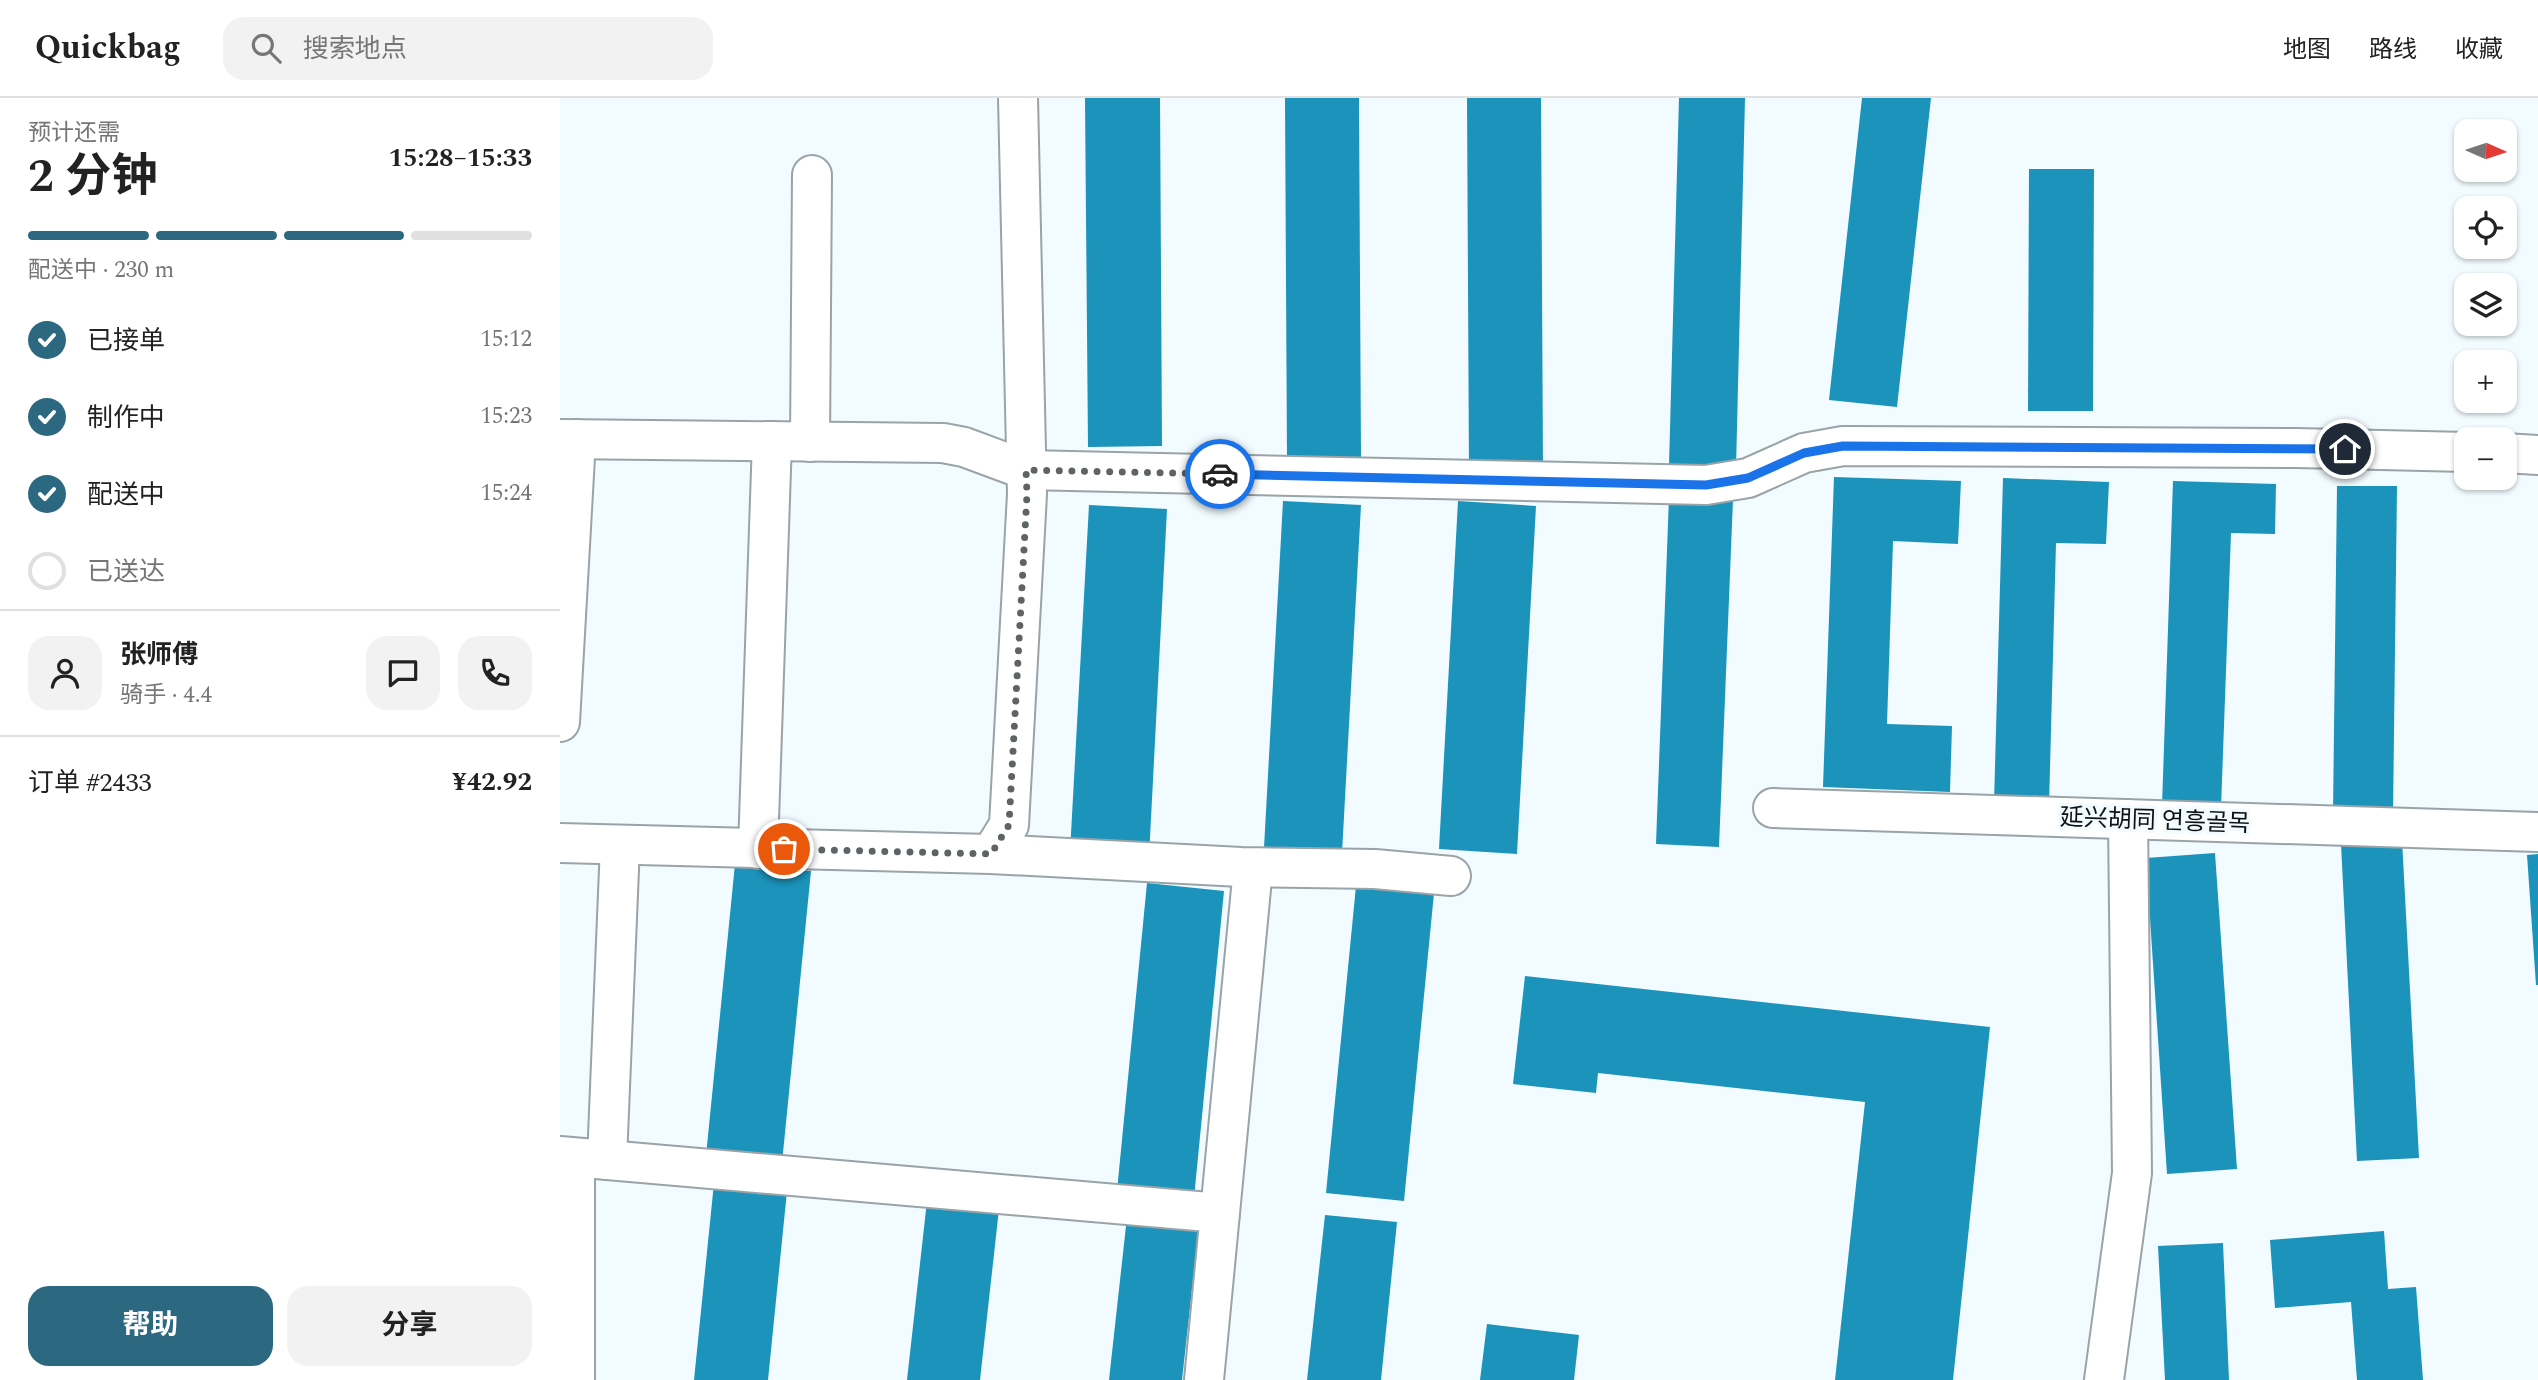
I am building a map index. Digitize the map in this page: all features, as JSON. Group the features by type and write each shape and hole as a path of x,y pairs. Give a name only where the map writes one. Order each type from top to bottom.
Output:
{"street":[{"path":"991,854 1009,825 1026,505 1018,98"},
{"path":"810,442 812,175"},
{"path":"560,722 568,439 943,443 974,450 1026,470 1706,485 1748,478 1804,453 1843,446 2283,447 2454,452"},
{"path":"758,849 772,441"},
{"path":"2517,454 2538,455"},
{"name":"延兴胡同 연흥골목","path":"1773,808 2538,832"},
{"path":"2104,1380 2132,1173 2128,819"},
{"path":"560,843 991,854 1253,867 1376,869 1451,876"},
{"path":"575,1380 581,1158 620,845"},
{"path":"1204,1380 1253,867"},
{"path":"581,1158 1220,1213"}],"building":[{"path":"1085,98 1160,98 1162,446 1088,447"},
{"path":"1285,98 1359,98 1361,460 1287,460"},
{"path":"1467,98 1541,98 1543,471 1469,471"},
{"path":"1679,98 1745,98 1736,468 1669,466"},
{"path":"1862,98 1931,98 1897,407 1829,400"},
{"path":"2029,169 2094,169 2093,411 2028,411"},
{"path":"1834,477 1961,481 1958,544 1893,541 1887,724 1952,726 1950,792 1823,787"},
{"path":"2003,478 2109,482 2106,544 2056,543 2049,805 1994,803"},
{"path":"2173,481 2276,484 2275,534 2231,533 2221,808 2162,806"},
{"path":"2337,486 2397,486 2393,814 2333,813"},
{"path":"1669,497 1733,499 1719,847 1656,844"},
{"path":"1283,501 1361,505 1342,853 1264,848"},
{"path":"1458,501 1536,506 1517,854 1439,849"},
{"path":"1089,505 1167,509 1149,857 1070,852"},
{"path":"2402,840 2419,1158 2357,1161 2341,844"},
{"path":"2215,853 2237,1169 2167,1174 2146,858"},
{"path":"2538,854 2538,985 2536,985 2527,855"},
{"path":"735,864 811,871 782,1163 706,1156"},
{"path":"1147,883 1224,891 1194,1198 1117,1191"},
{"path":"1356,886 1434,893 1404,1201 1326,1193"},
{"path":"1525,976 1990,1027 1953,1380 1835,1380 1865,1102 1598,1073 1596,1093 1513,1084"},
{"path":"714,1183 787,1191 768,1380 694,1380"},
{"path":"927,1201 999,1209 980,1380 907,1380"},
{"path":"1325,1215 1397,1222 1381,1380 1307,1380"},
{"path":"1127,1217 1199,1225 1182,1380 1109,1380"},
{"path":"2384,1231 2388,1289 2416,1287 2423,1380 2357,1380 2351,1302 2275,1308 2270,1240"},
{"path":"2223,1243 2229,1380 2165,1380 2158,1246"},
{"path":"1487,1324 1579,1335 1574,1380 1480,1380"}],"way so far":[{"path":"784,849 991,854 1009,825 1027,494 1026,470 1220,474"}],"route":[{"path":"1220,474 1706,485 1748,478 1804,453 1843,446 2345,449"}]}
